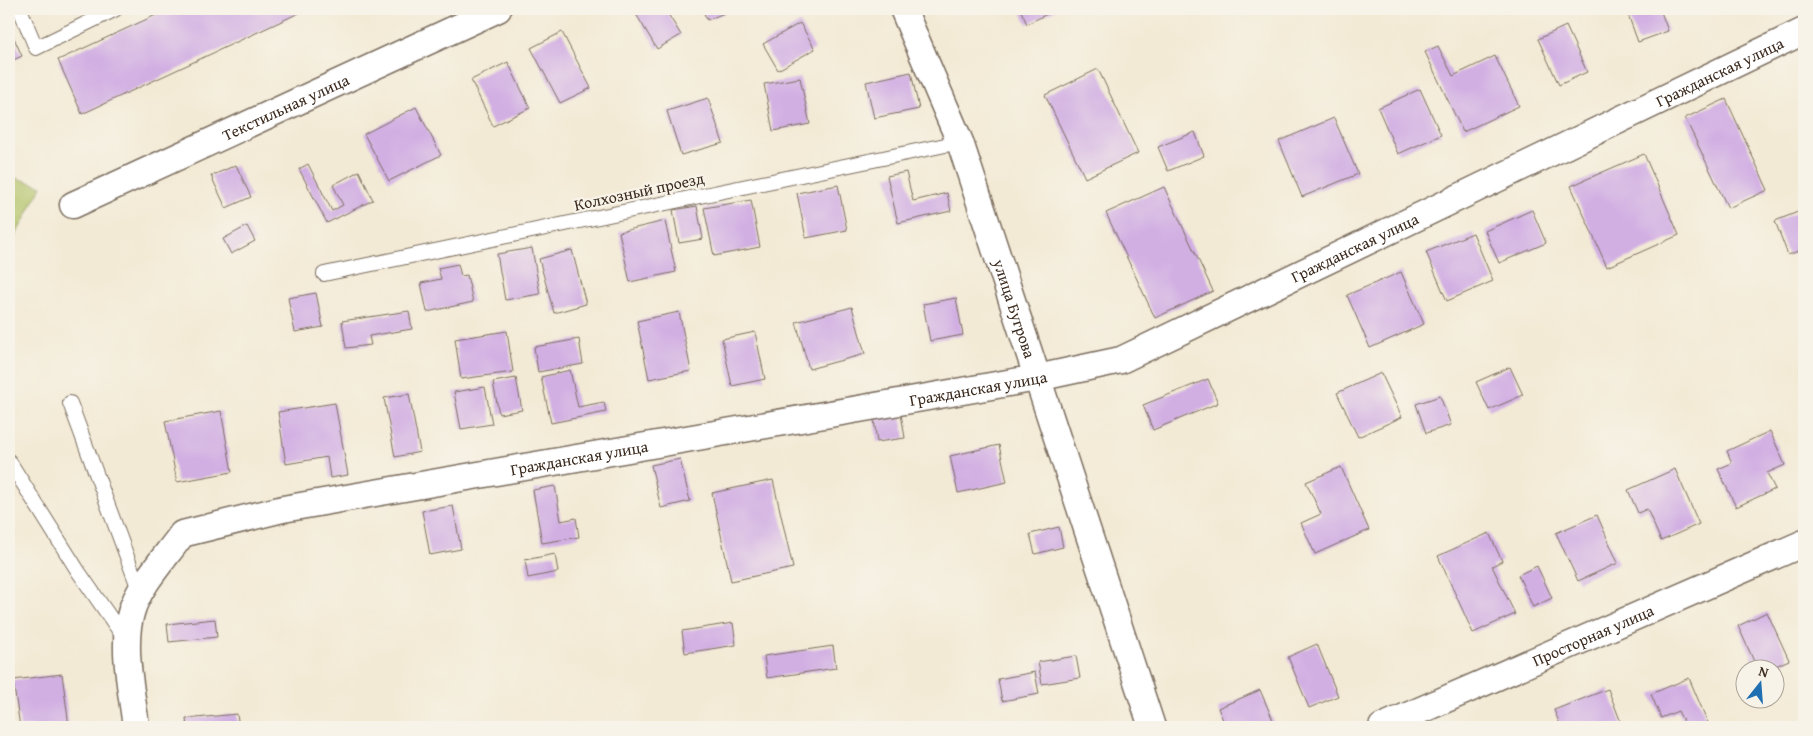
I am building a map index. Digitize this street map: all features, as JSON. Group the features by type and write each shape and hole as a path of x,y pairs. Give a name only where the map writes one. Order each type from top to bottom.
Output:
{"street":[{"name":"Текстильная улица","path":"73,205 498,9"},
{"name":"улица Бугрова","path":"903,9 960,142 1152,727"},
{"name":"Гражданская улица","path":"135,603 182,534 283,509 1037,378 1121,360 1804,31"},
{"name":"Просторная улица","path":"1382,727 1804,543"},
{"path":"135,603 126,642 136,727"}],"lane":[{"path":"20,9 36,48 116,9"},
{"name":"Колхозный проезд","path":"324,274 960,142"},
{"path":"70,403 135,603"},
{"path":"9,460 126,642"}],"green space":[{"path":"9,176 42,186 9,248"}],"building":[{"path":"169,9 300,9 301,12 82,114 58,60"},
{"path":"633,9 665,9 681,35 657,49"},
{"path":"702,9 734,9 707,20"},
{"path":"1020,9 1057,9 1027,24"},
{"path":"1626,9 1660,9 1668,31 1638,42"},
{"path":"800,23 815,49 778,70 763,44"},
{"path":"1566,26 1587,72 1559,85 1538,39"},
{"path":"9,27 22,56 9,62"},
{"path":"562,32 591,88 560,103 531,48"},
{"path":"1438,46 1453,76 1495,56 1519,106 1463,132 1425,52"},
{"path":"508,62 530,108 493,126 471,80"},
{"path":"1098,69 1138,153 1085,178 1045,95"},
{"path":"911,72 919,109 874,118 866,82"},
{"path":"800,78 810,124 773,131 764,84"},
{"path":"1420,89 1441,135 1398,154 1378,108"},
{"path":"708,98 723,143 681,155 667,111"},
{"path":"1726,99 1768,190 1728,208 1685,118"},
{"path":"416,107 441,155 389,181 364,134"},
{"path":"1334,118 1358,174 1302,197 1279,141"},
{"path":"1195,132 1204,156 1168,171 1158,147"},
{"path":"1644,154 1679,235 1607,267 1571,186"},
{"path":"308,164 332,211 343,205 333,185 359,171 373,200 327,223 299,169"},
{"path":"236,165 251,197 226,208 211,176"},
{"path":"906,172 913,201 947,193 951,211 898,223 887,176"},
{"path":"838,185 847,230 806,238 797,193"},
{"path":"1164,187 1213,291 1155,318 1106,213"},
{"path":"751,200 760,247 714,256 704,208"},
{"path":"697,206 703,239 679,243 673,210"},
{"path":"1532,210 1546,243 1499,263 1485,231"},
{"path":"1798,212 1804,229 1804,249 1788,255 1775,221"},
{"path":"665,221 676,272 630,282 619,232"},
{"path":"247,226 255,241 231,254 223,239"},
{"path":"1473,233 1493,281 1447,301 1426,252"},
{"path":"532,248 540,294 505,300 497,254"},
{"path":"572,250 586,304 554,313 539,259"},
{"path":"458,264 461,276 467,275 473,302 427,312 421,283 441,279 438,268"},
{"path":"1401,272 1424,324 1370,348 1347,295"},
{"path":"316,293 323,327 295,332 288,298"},
{"path":"956,298 963,335 930,341 923,304"},
{"path":"852,307 865,354 809,369 796,322"},
{"path":"409,311 412,329 369,336 371,345 346,348 342,321"},
{"path":"679,312 691,371 649,379 637,321"},
{"path":"507,331 513,372 461,379 455,339"},
{"path":"755,332 765,379 732,386 722,339"},
{"path":"579,339 583,364 538,372 534,347"},
{"path":"1510,367 1523,395 1489,410 1476,382"},
{"path":"570,370 578,407 604,402 606,412 551,423 541,377"},
{"path":"1381,373 1402,417 1358,437 1337,393"},
{"path":"516,378 522,410 499,414 493,382"},
{"path":"1208,379 1218,403 1153,430 1143,405"},
{"path":"485,387 492,424 461,429 454,392"},
{"path":"409,394 420,452 395,457 384,398"},
{"path":"1440,396 1451,425 1426,433 1416,404"},
{"path":"335,403 348,475 330,478 327,457 286,464 278,412"},
{"path":"900,408 905,438 877,442 873,412"},
{"path":"221,411 232,472 177,482 165,421"},
{"path":"1770,431 1785,465 1767,473 1775,489 1736,507 1718,469 1732,463 1727,451"},
{"path":"999,445 1007,482 958,493 950,456"},
{"path":"680,459 690,501 661,508 651,465"},
{"path":"1341,467 1369,530 1315,554 1301,523 1321,514 1306,482"},
{"path":"1675,469 1699,524 1661,541 1647,509 1638,513 1628,490"},
{"path":"773,480 793,568 731,581 712,493"},
{"path":"555,486 561,521 576,518 579,537 542,543 533,490"},
{"path":"453,506 461,549 430,555 422,511"},
{"path":"1597,515 1618,563 1578,581 1556,533"},
{"path":"1059,527 1063,547 1035,554 1030,534"},
{"path":"1489,533 1502,561 1492,566 1515,614 1473,633 1438,556"},
{"path":"555,554 558,572 528,578 525,560"},
{"path":"1537,566 1552,598 1533,607 1518,575"},
{"path":"1767,612 1789,660 1786,661 1786,658 1752,658 1738,626"},
{"path":"215,619 217,637 169,642 167,624"},
{"path":"733,623 736,645 685,653 682,631"},
{"path":"1317,644 1338,696 1309,708 1288,657"},
{"path":"833,646 836,668 767,678 764,656"},
{"path":"1076,656 1080,678 1042,684 1038,662"},
{"path":"1035,672 1039,694 1002,701 998,679"},
{"path":"62,674 69,726 20,727 13,680"},
{"path":"1689,678 1708,723 1697,727 1686,727 1678,711 1661,718 1651,694"},
{"path":"1608,689 1622,725 1616,727 1561,727 1554,710"},
{"path":"1260,690 1276,727 1226,727 1218,708"},
{"path":"237,714 239,727 187,727 186,719"}]}
